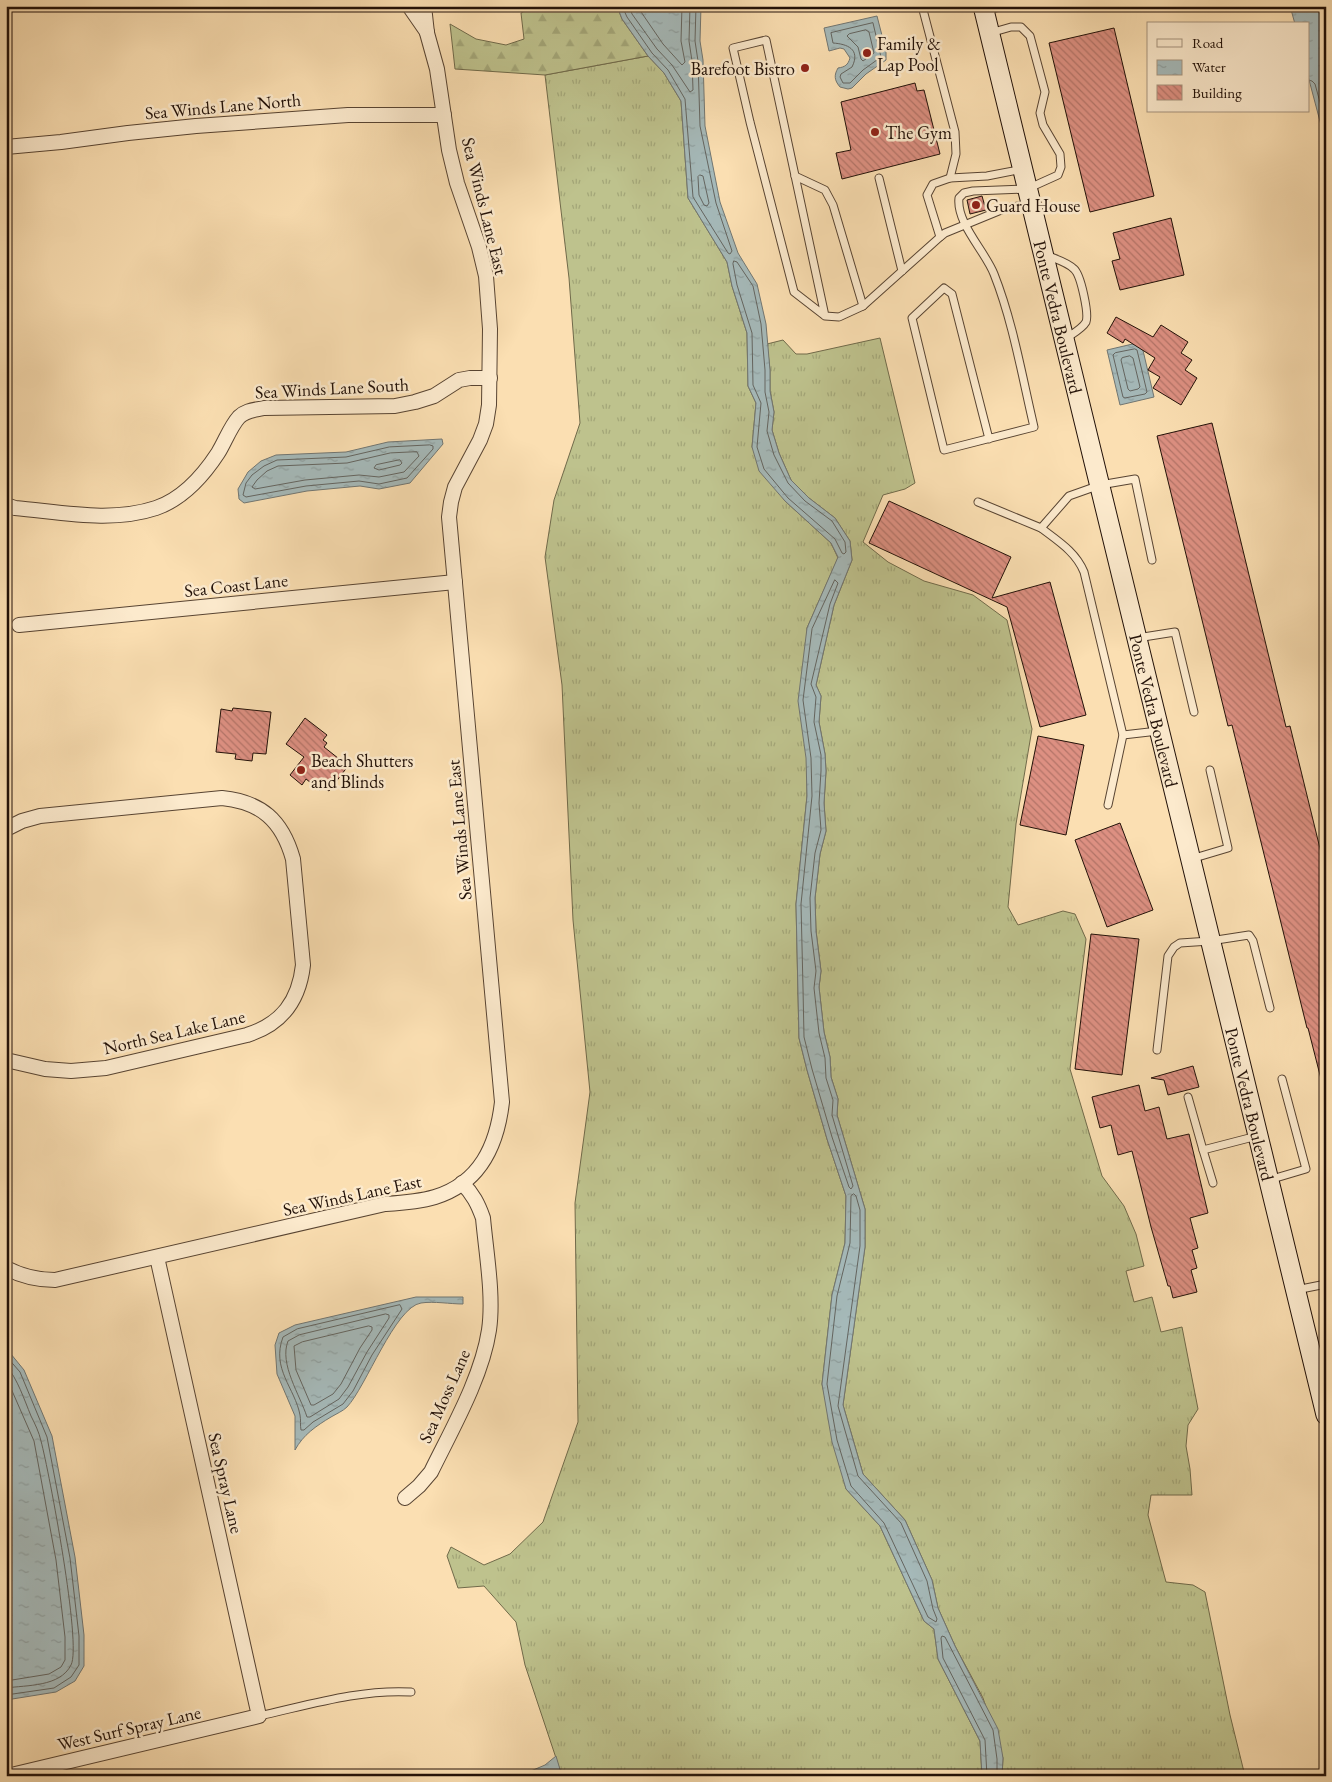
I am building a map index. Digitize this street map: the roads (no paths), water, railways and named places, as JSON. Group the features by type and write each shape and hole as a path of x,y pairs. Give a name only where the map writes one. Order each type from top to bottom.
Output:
{"street":[{"path":"409,6 427,33"},
{"name":"Sea Winds Lane East","path":"6,1268 19,1275 36,1280 55,1280 385,1204 435,1197 452,1190 474,1173 487,1155 498,1130 502,1102 450,518 451,502 455,487 480,440 486,424 489,405 490,329 486,276 479,247 457,183 444,115 438,69 427,33 424,6"},
{"name":"Ponte Vedra Boulevard","path":"990,8 990,34 1326,1415"},
{"name":"Sea Winds Lane North","path":"6,147 196,126 348,114 444,115"},
{"name":"Sea Winds Lane South","path":"6,505 15,508 110,516 134,514 157,508 175,499 203,474 218,454 240,417 249,411 264,408 395,406 434,396 459,380 490,378"},
{"name":"Sea Coast Lane","path":"20,625 455,582"},
{"name":"North Sea Lake Lane","path":"6,830 22,821 40,816 212,799 238,800 254,805 268,815 280,828 289,843 293,859 303,965 302,980 296,997 286,1012 274,1023 247,1035 106,1068 71,1071 45,1069 6,1060"},
{"name":"Sea Moss Lane","path":"405,1498 431,1472 480,1366 489,1328 491,1304 483,1218 479,1205 472,1193 462,1183"},
{"name":"Sea Spray Lane","path":"157,1257 259,1716"},
{"name":"West Surf Spray Lane","path":"8,1776 259,1716"}],"lane":[{"path":"922,6 955,132 956,154 950,178"},
{"path":"825,316 766,40 733,48 794,292 825,316 839,317 863,306 945,233 1006,208 1029,196 1058,175 1061,167 1060,154 1043,125 1040,113 1044,92 1030,36 1021,27 1011,27 990,34"},
{"path":"940,237 927,194 933,184 950,178 987,176 1023,169"},
{"path":"795,176 825,190 833,205 863,306"},
{"path":"879,178 902,271"},
{"path":"989,439 952,294 944,288 912,318 944,450 989,439 1034,427 1009,320 994,273 965,224 958,204 959,198 964,193 981,190 1029,196"},
{"path":"1043,254 1072,267 1079,276 1086,310 1086,320 1085,324 1077,331 1064,339"},
{"path":"1041,528 1070,496 1100,485 1134,479 1152,560"},
{"path":"978,502 1041,528 1074,554 1080,562 1123,735 1108,805"},
{"path":"1137,638 1175,632 1194,712"},
{"path":"1123,735 1159,730"},
{"path":"1190,859 1228,848 1210,770"},
{"path":"1157,1050 1168,956 1174,947 1180,943 1210,941 1248,935 1253,940 1270,1008"},
{"path":"1269,1180 1306,1169 1282,1079"},
{"path":"1188,1096 1212,1183"},
{"path":"1203,1150 1258,1136"},
{"path":"1295,1290 1326,1284"},
{"path":"259,1716 366,1693 388,1691 411,1692"}],"water":[{"path":"617,6 701,6 700,41 703,60 705,126 720,202 738,253 757,284 766,324 770,391 774,412 772,430 779,453 791,480 809,498 835,518 850,541 852,560 834,605 816,685 821,696 819,722 826,771 824,803 826,831 820,854 815,898 816,931 821,971 819,987 824,1032 830,1057 831,1077 838,1099 837,1115 865,1209 865,1247 843,1405 863,1474 905,1520 932,1580 938,1608 955,1646 998,1729 1003,1758 1002,1776 982,1776 980,1741 938,1659 934,1629 924,1621 880,1526 846,1489 832,1442 822,1384 832,1295 845,1243 846,1196 827,1139 799,1038 796,904 807,796 806,758 798,701 807,628 838,557 831,543 785,501 759,471 752,447 756,403 748,386 747,333 732,286 727,262 688,198 681,101 664,73 648,56 622,19"},
{"path":"1290,6 1326,6 1326,144 1310,84 1310,22 1294,22"},
{"name":"Family & Lap Pool","path":"877,16 886,51 886,60 866,74 852,88 840,87 835,78 836,73 838,68 847,64 850,58 844,49 840,48 829,51 824,28"},
{"path":"1141,342 1154,397 1120,405 1107,350"},
{"path":"442,439 443,444 410,483 379,489 360,486 307,491 244,503 239,499 238,489 248,472 261,461 276,455 346,452 388,442"},
{"path":"416,1297 463,1297 463,1304 426,1302 411,1308 391,1332 355,1397 347,1407 310,1431 295,1450 295,1416 277,1374 275,1345 279,1333 295,1325"},
{"path":"6,1348 24,1370 52,1436 75,1557 84,1635 84,1666 75,1681 56,1692 6,1700"},
{"path":"556,1756 562,1776 519,1776 545,1765"}],"place":[{"name":"Family & Lap Pool","path":"867,53"},
{"name":"Barefoot Bistro","path":"805,68"},
{"name":"The Gym","path":"875,132"},
{"name":"Guard House","path":"976,205"},
{"name":"Beach Shutters and Blinds","path":"301,770"}]}
